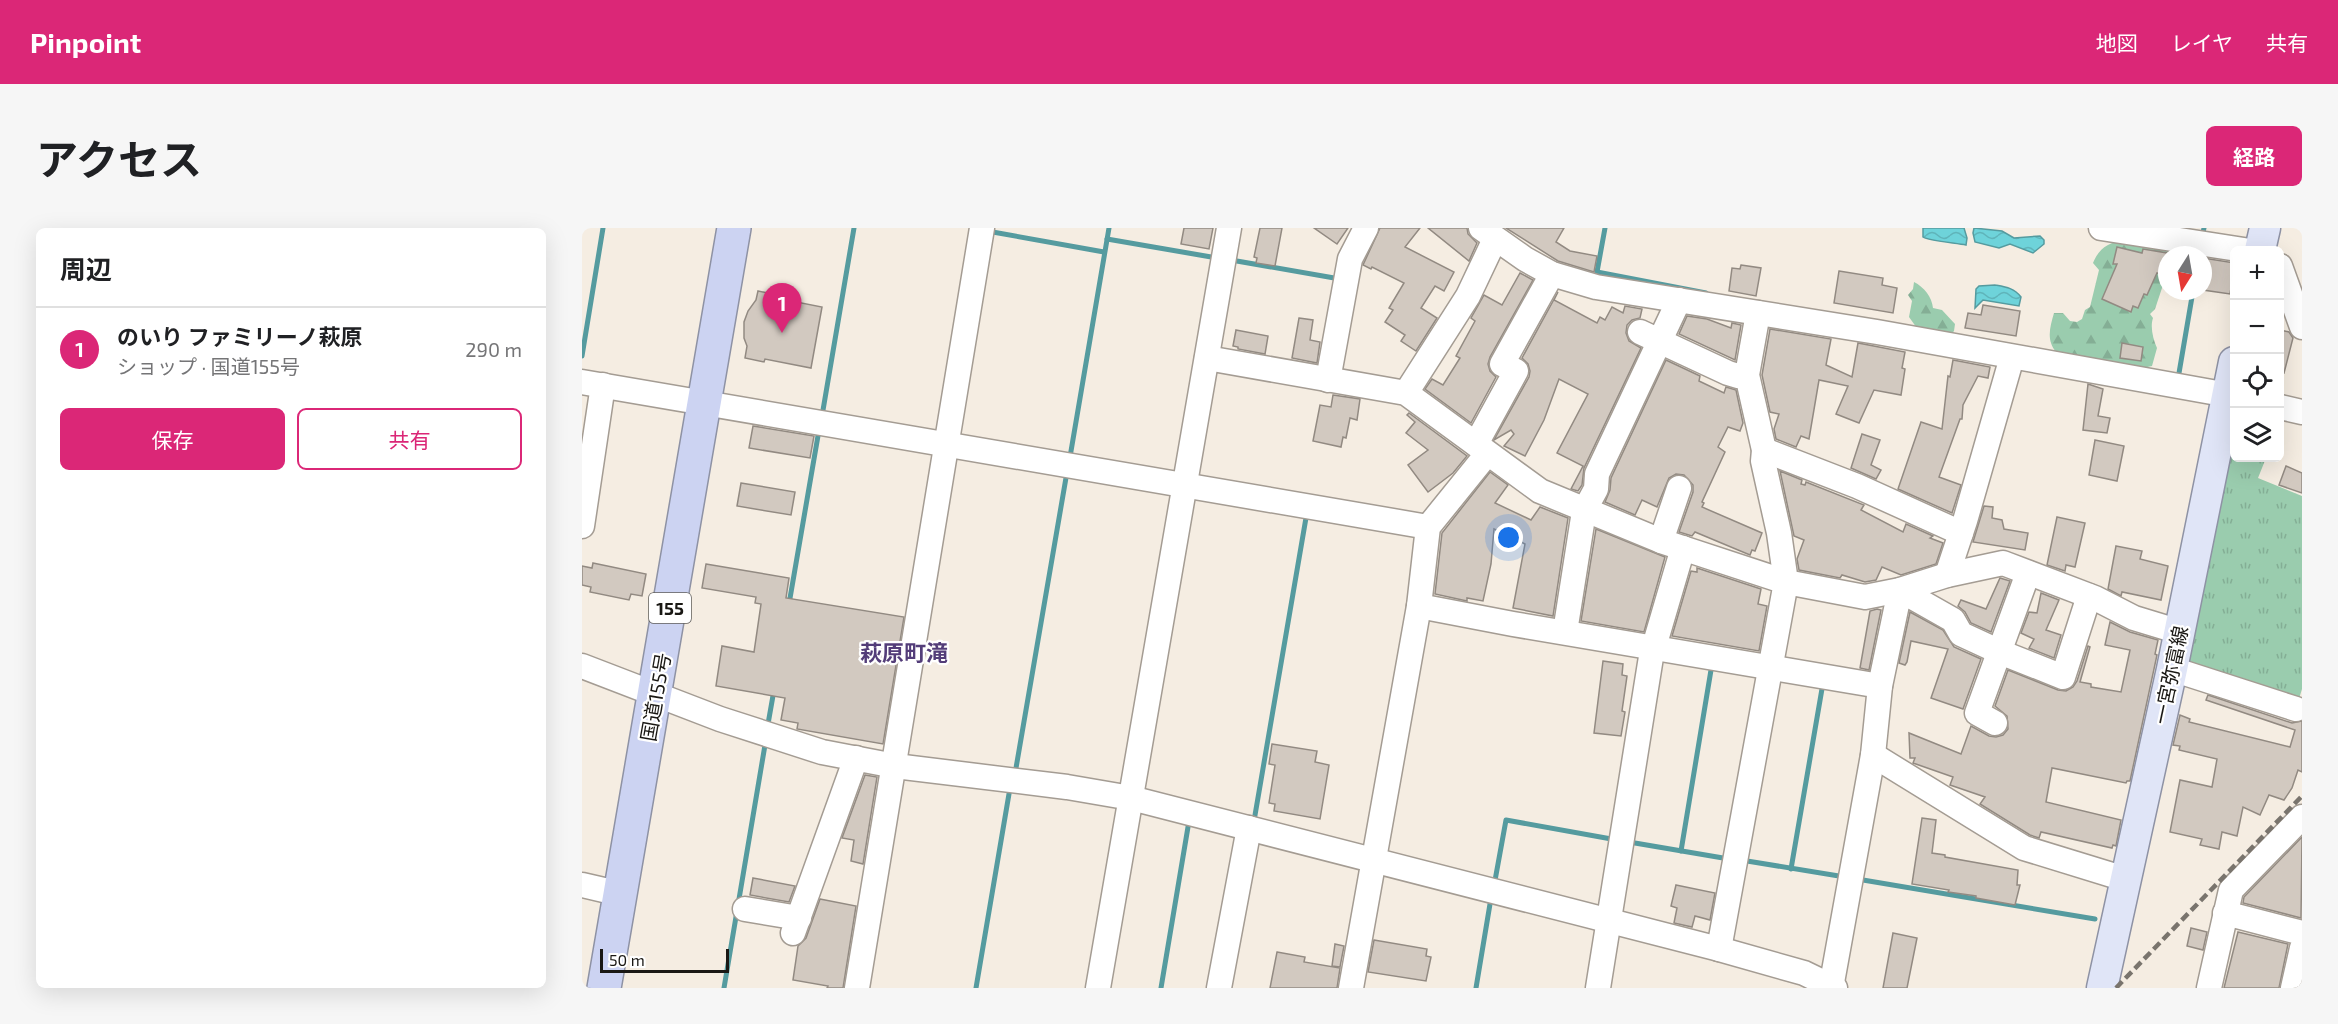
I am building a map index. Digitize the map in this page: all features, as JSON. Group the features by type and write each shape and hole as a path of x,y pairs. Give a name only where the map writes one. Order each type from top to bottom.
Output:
{"highway":[{"name":"国道155号","path":"604,988 734,228"}],"main road":[{"name":"一宮弥富線","path":"2100,985 2230,400"}],"street":[{"path":"857,988 982,228"},
{"path":"1098,988 1229,228"},
{"path":"1328,380 1350,259 1366,228"},
{"path":"2101,228 2261,243"},
{"path":"1406,393 1468,296 1488,234 1552,274 1596,286 2230,395"},
{"path":"1351,988 1419,606 1428,527 1482,449 1516,371 1502,364 1552,274"},
{"path":"2284,277 2302,327"},
{"path":"1564,632 1584,510 1596,489 1597,474 1650,336 1679,300"},
{"path":"1719,949 1786,582 1779,533 1763,461 1764,450 1747,375 1758,313"},
{"path":"1650,336 1728,373 1738,376 1747,375"},
{"path":"1947,575 2012,357"},
{"path":"1207,358 1406,393 1540,491 1672,544 1786,582 1865,597 2003,563"},
{"path":"582,526 592,383 1428,527"},
{"path":"2284,407 2302,412"},
{"path":"1764,450 1857,486 1960,537 2003,563 2089,596 2134,618 2180,632"},
{"path":"1598,988 1672,544 1679,488"},
{"path":"1995,723 1977,713 2028,573"},
{"path":"1900,590 1953,620 1960,634 2063,676 2089,596"},
{"path":"582,666 720,719 822,752 895,766 1067,787 1131,798 1719,949 1804,973 1832,987 1873,755 1880,686 1900,590"},
{"path":"1419,606 1880,686"},
{"path":"2172,669 2296,709"},
{"path":"1873,755 2024,848 2125,879"},
{"path":"745,909 796,926 856,758"},
{"path":"2209,988 2230,890 2302,817"},
{"path":"1219,988 1249,828"},
{"path":"582,885 621,894"},
{"path":"2225,913 2302,933"},
{"path":"2293,988 2302,948"}],"green space":[{"path":"2124,240 2134,246 2158,246 2158,300 2155,309 2150,314 2153,318 2152,333 2157,348 2152,366 2143,368 2092,362 2085,357 2070,357 2063,352 2056,352 2051,343 2050,328 2054,313 2063,313 2070,321 2077,322 2082,319 2085,310 2090,307 2099,270 2093,263 2105,247"},
{"path":"1914,282 1927,293 1933,308 1942,310 1955,324 1954,331 1948,338 1919,331 1909,317 1912,301 1908,295 1913,289"},
{"path":"2230,428 2230,462 2264,462 2258,478 2302,496 2302,689 2298,702 2183,666"}],"water":[{"path":"1923,228 1964,228 1967,238 1966,245 1923,237"},
{"path":"1974,228 2002,231 2014,238 2040,236 2044,244 2033,253 2010,244 1999,248 1975,242"},
{"path":"1995,285 2010,288 2016,292 2021,297 2019,306 1983,300 1975,308 1976,289 1979,286"}],"building":[{"path":"1184,228 1213,228 1209,249 1181,244"},
{"path":"1260,228 1282,228 1275,266 1256,263 1257,258 1254,257"},
{"path":"1314,228 1348,228 1337,244"},
{"path":"1380,228 1420,228 1405,247 1454,272 1444,291 1435,286 1421,308 1437,318 1416,351 1401,341 1405,335 1385,322 1393,310 1389,308 1404,283 1363,265"},
{"path":"1428,228 1467,228 1468,234 1477,243 1469,261"},
{"path":"1506,228 1564,228 1556,242 1570,251 1597,256 1594,272 1558,261"},
{"path":"2117,247 2142,253 2143,249 2158,252 2158,273 2138,308 2133,306 2131,312 2102,299 2117,264 2113,264"},
{"path":"2212,259 2230,262 2230,294 2212,291"},
{"path":"1741,265 1761,268 1756,296 1729,291 1732,268 1740,269"},
{"path":"1839,271 1883,278 1882,285 1897,288 1893,313 1834,303"},
{"path":"1520,273 1533,280 1490,357 1488,364 1490,371 1496,377 1471,423 1425,389 1432,379 1443,385 1460,358 1456,356 1475,321 1471,318 1484,295 1502,305"},
{"path":"758,291 777,295 776,298 822,307 811,368 765,359 764,362 745,358 747,346 744,338 744,322 756,300"},
{"path":"1558,292 1554,300 1597,323 1600,317 1605,320 1612,307 1623,313 1625,306 1642,309 1640,318 1632,320 1627,325 1626,333 1629,341 1641,348 1584,468 1582,485 1578,491 1571,489 1583,466 1557,453 1588,394 1559,379 1544,420 1525,456 1504,446 1514,434 1511,430 1494,440 1529,377 1528,364 1522,358"},
{"path":"1983,305 2020,311 2016,336 1965,328 1968,313 1981,315"},
{"path":"1687,316 1707,319 1731,328 1732,323 1741,325 1735,360 1679,334"},
{"path":"1299,318 1313,320 1310,340 1320,342 1317,363 1292,358"},
{"path":"1770,329 1831,339 1826,365 1852,377 1858,343 1905,352 1901,395 1874,390 1859,423 1836,414 1848,386 1819,380 1809,439 1801,436 1796,447 1776,439 1774,429 1779,414 1770,412 1762,375"},
{"path":"1236,330 1268,336 1265,354 1233,346"},
{"path":"2284,331 2289,332 2293,338 2284,373"},
{"path":"2122,343 2143,347 2141,361 2120,358"},
{"path":"1666,360 1700,376 1699,381 1724,393 1726,387 1736,390 1743,423 1740,431 1728,427 1718,447 1725,452 1702,502 1704,503 1702,507 1762,533 1755,551 1752,550 1750,555 1695,532 1692,536 1679,532 1693,492 1693,485 1684,475 1676,474 1669,478 1657,507 1642,500 1635,515 1605,502 1610,490 1611,478"},
{"path":"1953,360 1990,367 1988,378 1978,376 1963,405 1962,419 1960,419 1939,477 1961,485 1952,513 1898,489 1921,422 1942,429 1948,376 1950,377"},
{"path":"2088,384 2103,389 2098,416 2110,418 2107,433 2083,430"},
{"path":"1333,395 1360,399 1357,420 1350,418 1346,438 1343,437 1341,447 1313,441 1320,405 1331,407"},
{"path":"1409,413 1467,456 1453,473 1428,492 1408,465 1428,450 1406,433 1415,422 1407,415"},
{"path":"753,426 814,436 810,458 749,448"},
{"path":"1862,434 1880,440 1871,465 1881,470 1876,479 1851,468"},
{"path":"2095,440 2124,446 2117,481 2089,475"},
{"path":"2286,466 2302,473 2302,493 2279,485"},
{"path":"1780,471 1802,480 1801,484 1805,485 1806,482 1864,505 1861,510 1903,532 1906,524 1933,536 1930,538 1943,543 1936,564 1901,575 1882,567 1876,580 1865,582 1842,575 1840,578 1799,570 1797,559 1804,540 1794,536"},
{"path":"1490,472 1508,485 1495,503 1531,520 1540,507 1568,518 1553,616 1513,608 1525,544 1494,529 1491,564 1483,601 1467,598 1467,601 1435,594 1442,533"},
{"path":"741,483 795,492 791,515 737,506"},
{"path":"1984,506 1993,507 1992,518 2002,520 2004,529 2028,533 2025,550 1973,542"},
{"path":"2057,517 2085,523 2075,567 2066,565 2065,571 2047,565"},
{"path":"1596,529 1665,557 1644,632 1581,621"},
{"path":"2116,546 2142,551 2140,559 2168,566 2161,600 2122,592 2121,596 2108,589"},
{"path":"593,563 646,574 642,596 631,594 629,600 590,592 591,587 582,585 582,566 592,568"},
{"path":"706,564 789,578 786,598 904,617 883,744 797,729 798,723 781,720 785,698 716,686 722,646 754,652 761,604 755,603 756,597 702,588"},
{"path":"1697,568 1761,589 1758,604 1767,606 1759,651 1672,636 1691,571 1697,572"},
{"path":"2000,578 2010,581 1991,632 1971,623 1965,612 1958,606 1961,600 1986,609"},
{"path":"2041,593 2059,600 2046,630 2061,635 2054,658 2029,648 2034,639 2021,633 2029,612 2037,613"},
{"path":"1881,610 1869,670 1860,668 1870,611"},
{"path":"1910,612 1943,630 1954,647 1981,659 1963,709 1931,698 1948,649 1911,641 1907,662 1905,665 1899,663"},
{"path":"2110,622 2130,632 2158,640 2155,654 2157,655 2130,781 2126,783 2052,768 2046,802 2121,820 2116,846 2113,845 2112,848 2041,832 2039,838 2030,835 1980,804 1985,797 1950,785 1953,777 1913,763 1915,758 1910,758 1909,733 1961,754 1971,726 1989,736 2003,735 2008,729 2007,716 1995,706 2008,670 2066,691 2077,681 2088,646 2090,647 2080,682 2091,684 2091,687 2121,692 2130,650 2105,645"},
{"path":"1603,661 1623,664 1622,675 1627,676 1621,736 1594,733"},
{"path":"2208,695 2292,723 2302,721 2302,772 2298,770 2292,788 2284,800 2269,795 2260,815 2243,807 2237,836 2222,832 2219,849 2200,845 2202,839 2170,832 2180,780 2212,787 2217,759 2179,750 2180,746 2173,745 2180,715 2190,719 2189,722 2290,747 2295,730 2206,700"},
{"path":"1272,744 1317,751 1315,762 1329,765 1320,819 1274,811 1275,804 1269,803 1275,765 1269,764"},
{"path":"865,775 877,777 863,864 851,861 854,840 842,838"},
{"path":"1922,818 1936,820 1932,853 2018,870 2017,885 2020,885 2015,905 1912,884"},
{"path":"2302,837 2301,918 2243,903 2244,897"},
{"path":"753,878 795,886 789,902 750,895"},
{"path":"1676,885 1715,893 1710,920 1695,916 1692,927 1674,923 1677,908 1671,906"},
{"path":"820,899 856,906 843,988 827,988 828,986 793,980 798,946 806,938"},
{"path":"2191,928 2207,932 2203,950 2187,946"},
{"path":"2238,932 2288,944 2279,988 2224,988"},
{"path":"1893,933 1917,938 1907,988 1883,988"},
{"path":"1374,940 1427,949 1426,956 1431,957 1426,981 1368,972"},
{"path":"1335,944 1344,946 1340,967 1332,966"},
{"path":"1277,952 1305,957 1304,962 1340,968 1337,988 1270,988"}],"waterway":[{"path":"582,356 603,228"},
{"path":"822,416 854,228"},
{"path":"1070,457 1109,228"},
{"path":"1605,228 1597,272 1706,293"},
{"path":"2202,237 2204,228"},
{"path":"987,231 1104,252"},
{"path":"1107,239 1217,258"},
{"path":"1231,260 1340,279"},
{"path":"2179,373 2191,300"},
{"path":"789,604 819,430"},
{"path":"1016,768 1067,472"},
{"path":"1254,821 1307,512"},
{"path":"1681,851 1712,664"},
{"path":"1791,869 1823,683"},
{"path":"768,724 774,690"},
{"path":"724,988 765,745"},
{"path":"976,988 1010,788"},
{"path":"1494,886 1506,820 1617,840"},
{"path":"1161,988 1189,821"},
{"path":"1629,842 1729,859"},
{"path":"1741,860 1845,877"},
{"path":"1857,879 2095,919"},
{"path":"1476,988 1491,898"}],"railway":[{"path":"2116,988 2302,796"}],"place":[{"name":"のいり ファミリーノ萩原","path":"782,333"}],"district":[{"name":"萩原町滝","path":"904,652"}]}
